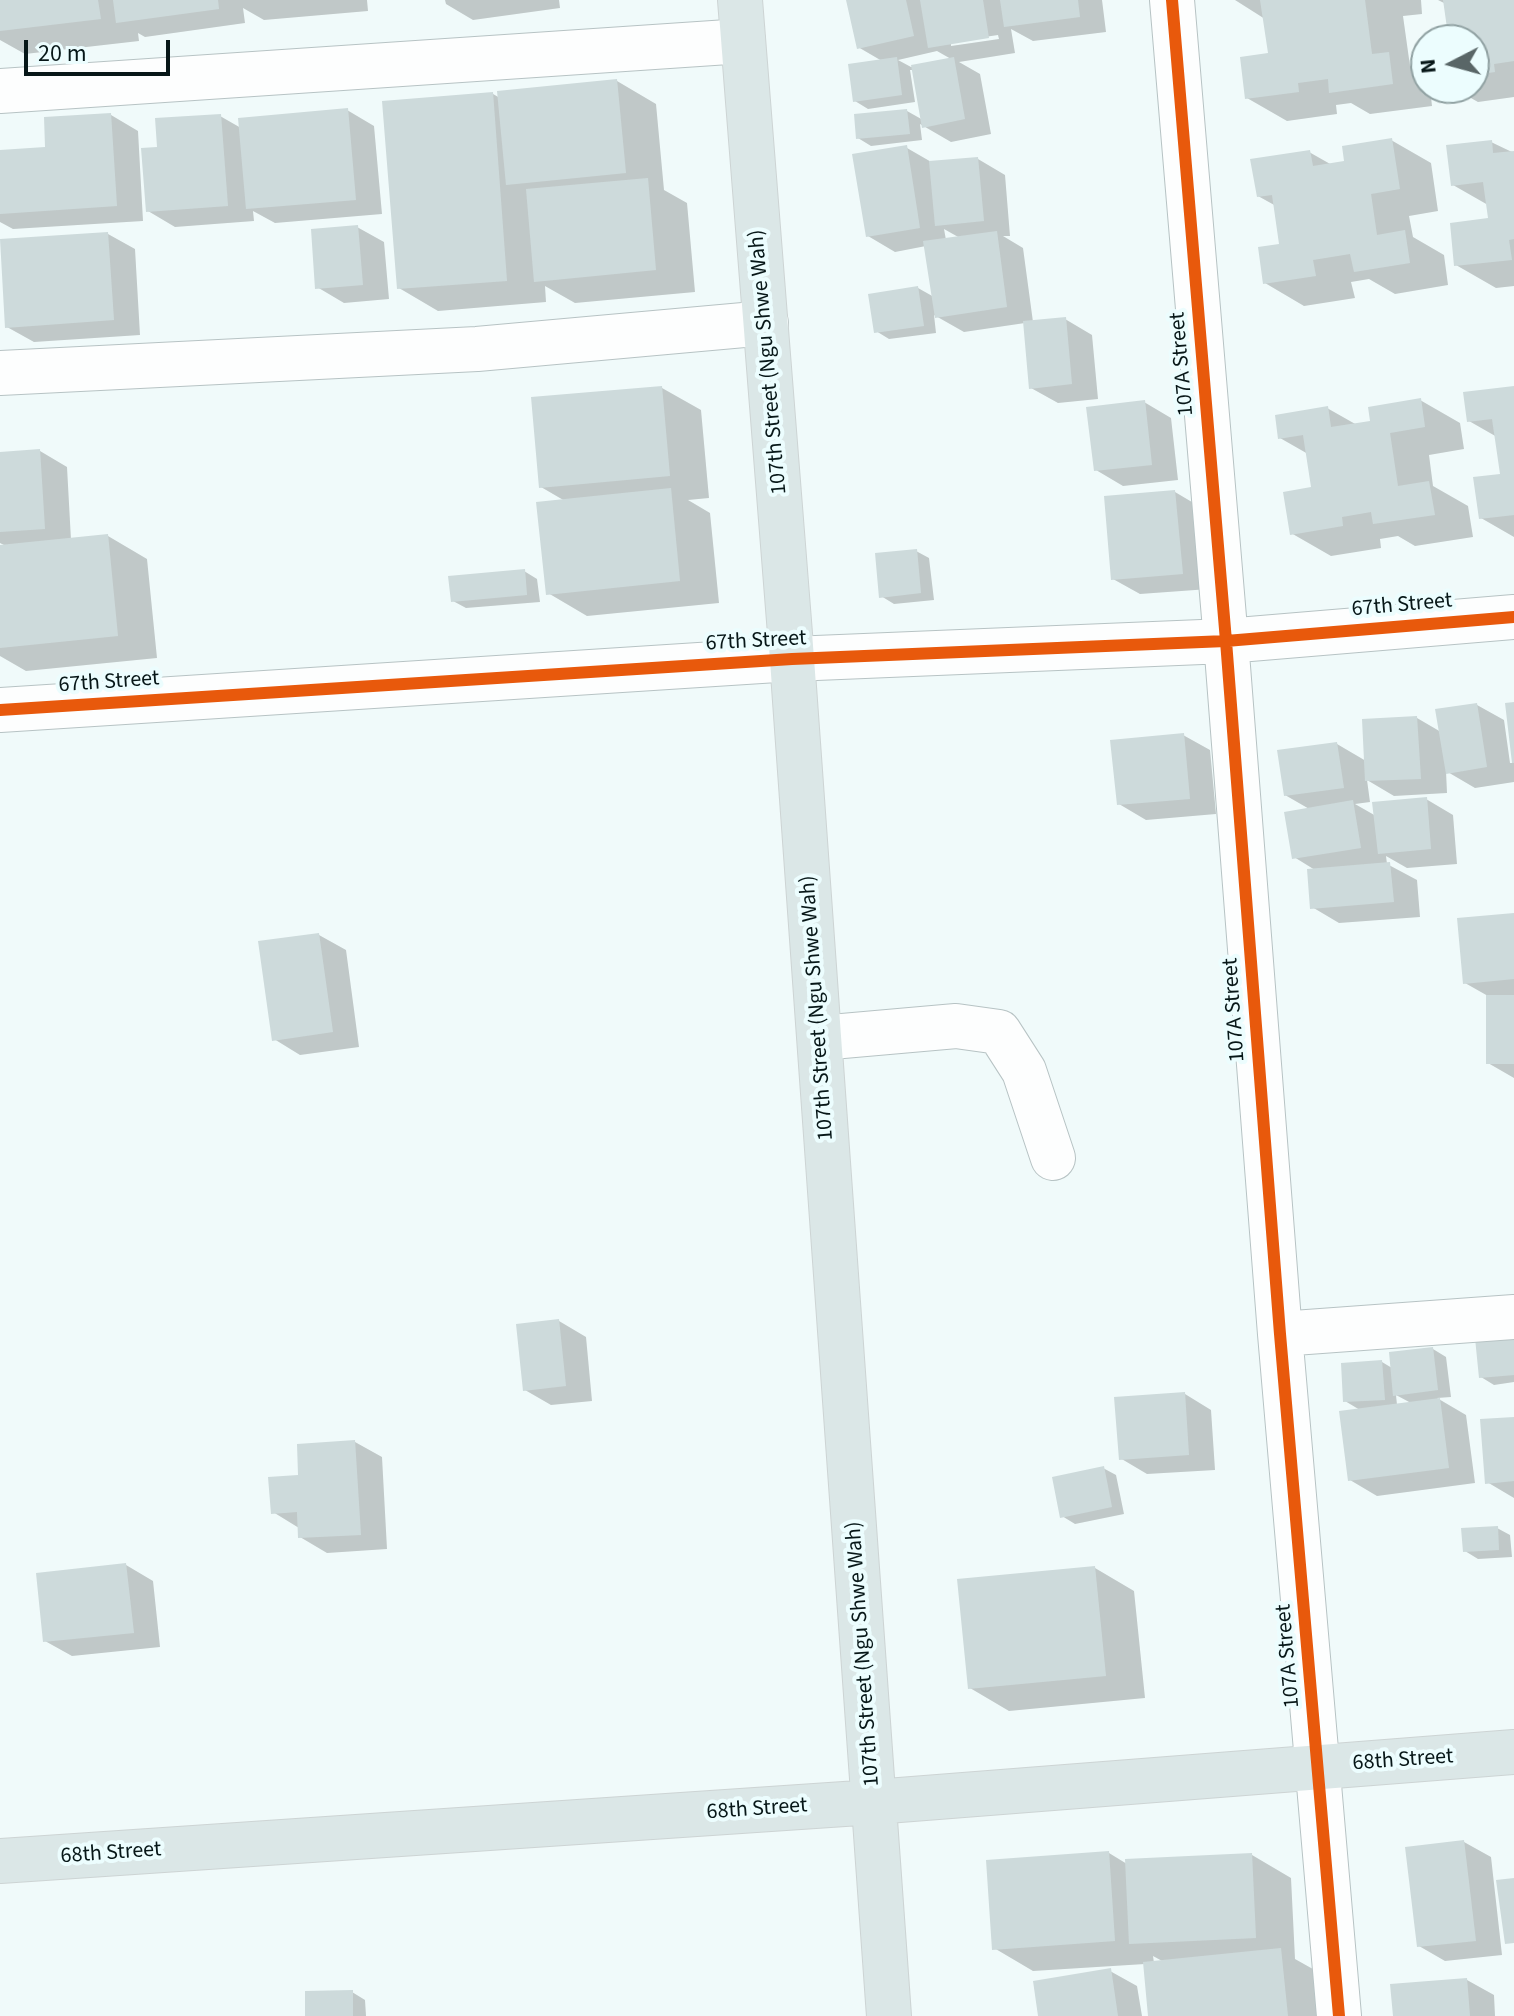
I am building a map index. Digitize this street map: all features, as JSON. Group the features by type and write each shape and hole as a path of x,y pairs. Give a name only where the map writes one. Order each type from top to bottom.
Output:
{"main road":[{"name":"107th Street (Ngu Shwe Wah)","path":"742,20 820,1038 889,2016"},
{"name":"68th Street","path":"0,1861 874,1802 1514,1752"}],"street":[{"name":"107A Street","path":"1172,0 1280,1334 1339,2016"},
{"path":"0,91 742,20"},
{"path":"0,373 477,349 766,323"},
{"name":"67th Street","path":"0,710 792,659 1226,641 1514,617"},
{"path":"820,1038 956,1026 999,1032 1024,1071 1053,1158"},
{"path":"1280,1334 1514,1317"}],"building":[{"path":"0,0 98,0 101,19 0,31"},
{"path":"113,0 218,0 219,9 116,23"},
{"path":"846,0 906,0 914,36 857,49"},
{"path":"920,0 983,0 989,38 928,48"},
{"path":"1000,0 1078,0 1080,17 1004,27"},
{"path":"1260,0 1365,0 1372,54 1389,52 1393,84 1329,93 1328,79 1298,83 1299,92 1245,99 1240,57 1268,53"},
{"path":"1443,0 1514,0 1514,61 1494,64 1495,72 1490,73 1490,24 1446,24"},
{"path":"897,57 902,95 853,102 848,64"},
{"path":"954,57 965,119 922,128 911,65"},
{"path":"617,79 626,173 506,185 497,91"},
{"path":"493,92 507,281 397,289 382,101"},
{"path":"348,108 356,200 246,209 238,118"},
{"path":"907,109 910,134 856,139 854,114"},
{"path":"111,113 117,206 0,214 0,150 45,147 44,117"},
{"path":"221,114 228,206 146,212 141,148 157,147 155,118"},
{"path":"1392,138 1400,189 1371,194 1377,235 1405,230 1410,263 1354,272 1350,254 1313,260 1316,276 1263,284 1258,247 1279,244 1272,195 1257,197 1250,159 1310,150 1313,166 1344,161 1342,146"},
{"path":"1492,140 1493,153 1514,151 1514,239 1509,240 1512,260 1454,266 1450,223 1488,218 1483,182 1451,186 1446,145"},
{"path":"907,145 920,228 866,237 852,154"},
{"path":"978,157 984,221 935,226 929,161"},
{"path":"648,178 656,270 534,282 526,189"},
{"path":"358,225 363,285 315,289 311,229"},
{"path":"997,231 1007,307 935,318 923,241"},
{"path":"108,232 114,320 5,328 0,239"},
{"path":"918,286 924,326 874,333 868,294"},
{"path":"1066,317 1072,384 1029,389 1023,321"},
{"path":"662,386 670,476 539,488 531,397"},
{"path":"1514,386 1514,515 1479,519 1473,477 1500,474 1492,419 1467,422 1463,392"},
{"path":"1421,398 1425,427 1390,433 1398,486 1429,481 1435,515 1373,524 1371,512 1342,517 1343,526 1290,535 1283,492 1311,487 1303,435 1278,439 1275,415 1328,406 1331,427 1370,421 1368,407"},
{"path":"1145,400 1152,465 1094,471 1086,407"},
{"path":"40,449 45,529 0,532 0,452"},
{"path":"671,488 680,581 546,595 536,502"},
{"path":"1175,490 1183,574 1111,580 1104,496"},
{"path":"108,534 118,636 0,648 0,545"},
{"path":"917,549 921,593 879,598 875,553"},
{"path":"525,569 527,595 451,602 448,576"},
{"path":"1514,702 1514,763 1512,763 1505,703"},
{"path":"1477,703 1487,767 1446,774 1435,709"},
{"path":"1417,716 1421,779 1365,781 1362,719"},
{"path":"1184,733 1190,799 1117,805 1110,740"},
{"path":"1337,742 1344,788 1284,796 1277,750"},
{"path":"1427,797 1431,849 1378,854 1372,802"},
{"path":"1353,800 1361,848 1292,859 1284,812"},
{"path":"1390,862 1394,902 1310,909 1307,869"},
{"path":"1514,913 1514,979 1463,984 1457,918"},
{"path":"319,933 333,1032 272,1041 258,941"},
{"path":"1486,995 1514,995 1514,1064 1486,1064"},
{"path":"559,1319 566,1386 523,1391 516,1324"},
{"path":"1514,1334 1514,1375 1479,1378 1475,1338"},
{"path":"1433,1347 1438,1390 1393,1396 1389,1352"},
{"path":"1382,1360 1385,1400 1343,1402 1341,1363"},
{"path":"1185,1392 1189,1455 1119,1460 1114,1397"},
{"path":"1440,1398 1449,1468 1348,1481 1339,1411"},
{"path":"1514,1417 1514,1481 1485,1484 1480,1419"},
{"path":"355,1440 361,1535 298,1538 297,1512 271,1514 268,1477 298,1475 297,1444"},
{"path":"1104,1466 1112,1507 1060,1518 1052,1477"},
{"path":"1498,1526 1499,1550 1463,1552 1461,1528"},
{"path":"126,1563 134,1633 43,1642 36,1573"},
{"path":"1095,1566 1106,1676 968,1689 957,1579"},
{"path":"1464,1840 1476,1941 1417,1947 1405,1847"},
{"path":"1109,1851 1115,1941 992,1950 986,1860"},
{"path":"1252,1853 1256,1938 1129,1944 1125,1859"},
{"path":"1514,1878 1514,1943 1505,1944 1496,1880"},
{"path":"1281,1948 1288,2016 1148,2016 1143,1962"},
{"path":"1111,1968 1118,2016 1038,2016 1033,1981"},
{"path":"1467,1978 1470,2016 1393,2016 1390,1984"},
{"path":"353,1990 353,2016 305,2016 305,1991"}],"cycle path":[{"path":"1172,0 1280,1334 1339,2016"},
{"path":"0,710 792,659 1226,641 1514,617"}]}
